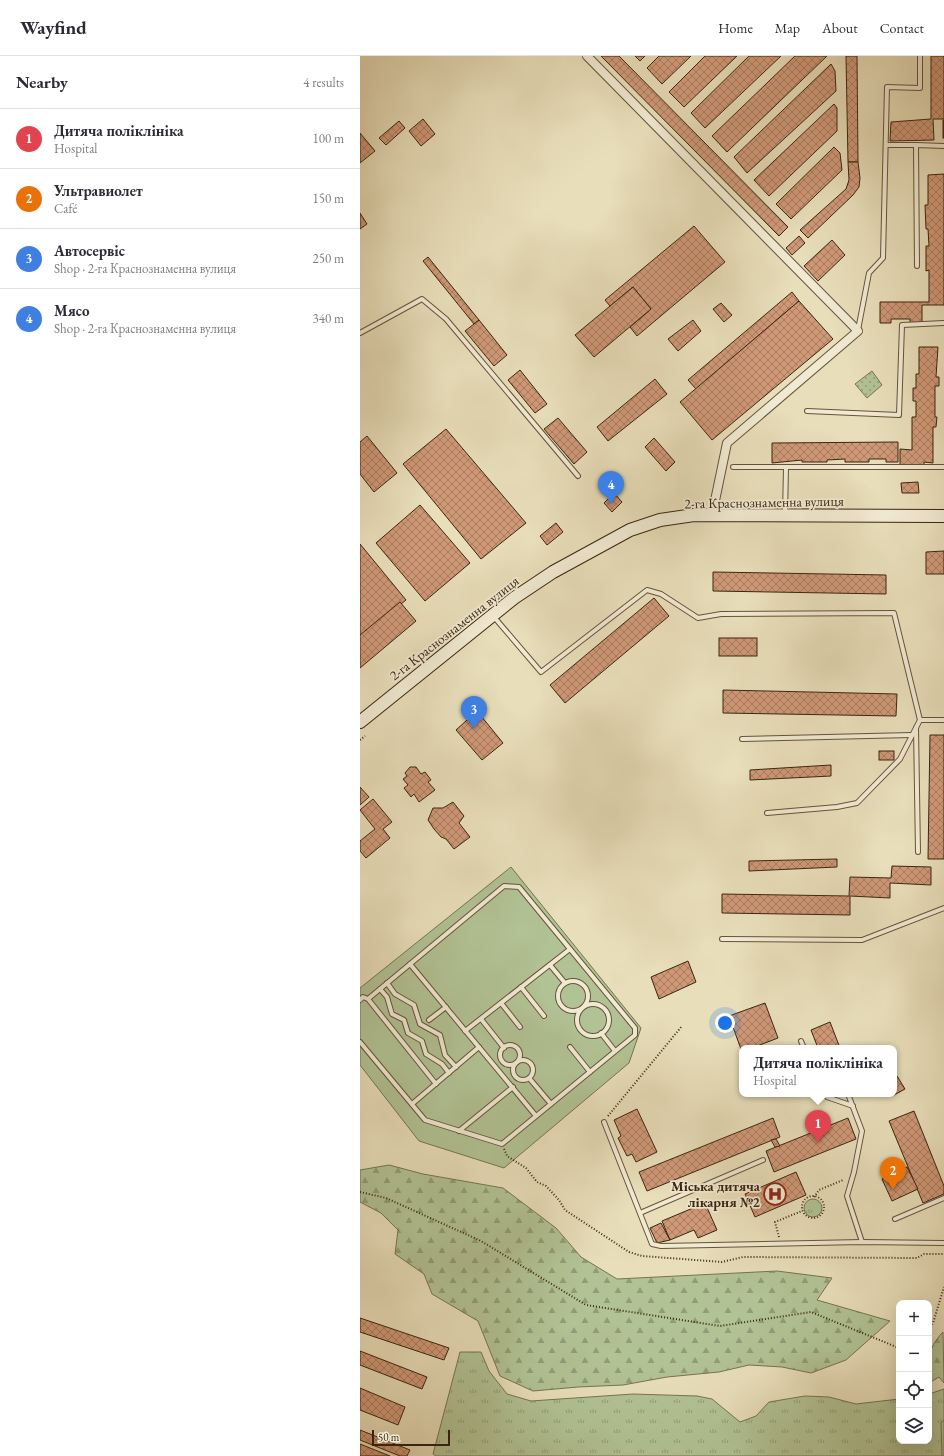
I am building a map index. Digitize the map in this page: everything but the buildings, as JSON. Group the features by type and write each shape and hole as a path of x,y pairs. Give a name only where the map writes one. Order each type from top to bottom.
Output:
{"street":[{"path":"587,56 858,331 727,443 712,515"},
{"name":"2-га Краснознаменна вулиця","path":"360,722 493,616 553,572 630,530 660,520 712,515 944,516"}],"lane":[{"path":"858,331 869,273 883,258 887,87 920,88 920,56"},
{"path":"886,145 944,146"},
{"path":"916,145 917,266"},
{"path":"360,333 422,299 446,319 578,476"},
{"path":"807,411 899,415 902,326 944,323"},
{"path":"733,467 944,467"},
{"path":"785,516 786,467"},
{"path":"493,616 541,672 647,590 661,594 698,618 721,614 894,613 920,720 900,759 857,803 837,807 767,813"},
{"path":"920,720 944,720"},
{"path":"916,726 918,852"},
{"path":"742,739 912,735"},
{"path":"360,1042 426,1120 502,1144 635,1035 635,1028 519,887 504,886 368,999"},
{"path":"722,939 862,940 944,908"},
{"path":"466,1031 570,949"},
{"path":"410,964 536,1116"},
{"path":"550,965 565,983"},
{"path":"565,983 559,991 558,1001 564,1008 572,1012 582,1009 585,1006 596,1004 605,1010 609,1020 608,1025 601,1033 592,1036 582,1032 577,1023 577,1018 585,1006 588,996 584,986 575,981 565,983"},
{"path":"387,983 395,994 414,1005 420,1024 440,1035 445,1055 456,1067"},
{"path":"521,988 544,1016"},
{"path":"380,989 387,997 392,1014 404,1020 408,1033 422,1041 426,1054 442,1064 449,1073"},
{"path":"360,1000 363,997 368,999 436,1084"},
{"path":"501,1003 520,1027"},
{"path":"429,1020 446,1007"},
{"path":"481,1019 504,1048"},
{"path":"601,1033 615,1051"},
{"path":"801,1041 803,1045"},
{"path":"504,1048 501,1053 502,1060 510,1065 516,1063 522,1060 530,1064 532,1072 529,1078 523,1080 517,1077 514,1072 516,1063 520,1055 518,1049 510,1046 504,1048"},
{"path":"412,1104 479,1047"},
{"path":"570,1047 590,1072"},
{"path":"529,1078 551,1104"},
{"path":"459,1131 513,1087"},
{"path":"827,1097 853,1106"},
{"path":"849,1097 862,1131 854,1172 847,1196 862,1242"},
{"path":"604,1122 652,1244 660,1246 862,1242 944,1243"},
{"path":"640,1213 763,1160"},
{"path":"895,1219 944,1198"}],"path":[{"path":"360,740 365,736"},
{"path":"604,1122 682,1026"},
{"path":"814,1197 818,1190 843,1180"},
{"path":"360,1192 386,1198 481,1241 586,1305 720,1326 812,1312 896,1347"},
{"path":"809,1197 820,1199 824,1204 821,1215 811,1218 802,1212 804,1201 809,1197"},
{"path":"780,1244 775,1222 802,1212"},
{"path":"932,1324 944,1287"}],"green space":[{"path":"872,371 882,385 867,398 855,384"},
{"path":"511,867 641,1028 629,1063 504,1168 419,1141 360,1065 360,988"},
{"path":"389,1165 423,1174 503,1188 556,1228 581,1257 617,1279 777,1271 832,1278 817,1300 890,1321 846,1360 811,1373 782,1367 749,1365 719,1372 667,1377 623,1385 533,1391 500,1376 478,1321 432,1294 424,1274 395,1254 398,1230 381,1213 360,1202 360,1170"},
{"path":"813,1199 819,1202 822,1208 819,1214 813,1217 807,1214 804,1208 807,1202"},
{"path":"943,1332 944,1383 939,1377 932,1381 932,1348"},
{"path":"460,1352 481,1352 489,1371 507,1394 531,1401 633,1394 697,1396 712,1399 740,1422 756,1416 769,1402 805,1396 829,1397 856,1404 896,1399 896,1444 932,1444 932,1393 944,1389 944,1456 436,1456 433,1454"},
{"path":"944,1420 944,1456 942,1456 941,1423"}],"place":[{"name":"Мясо","path":"611,504"},
{"name":"Автосервіс","path":"474,729"},
{"name":"Дитяча поліклініка","path":"818,1143"},
{"name":"Ультравиолет","path":"893,1190"},
{"name":"Міська дитяча лікарня №2","path":"775,1194"}]}
